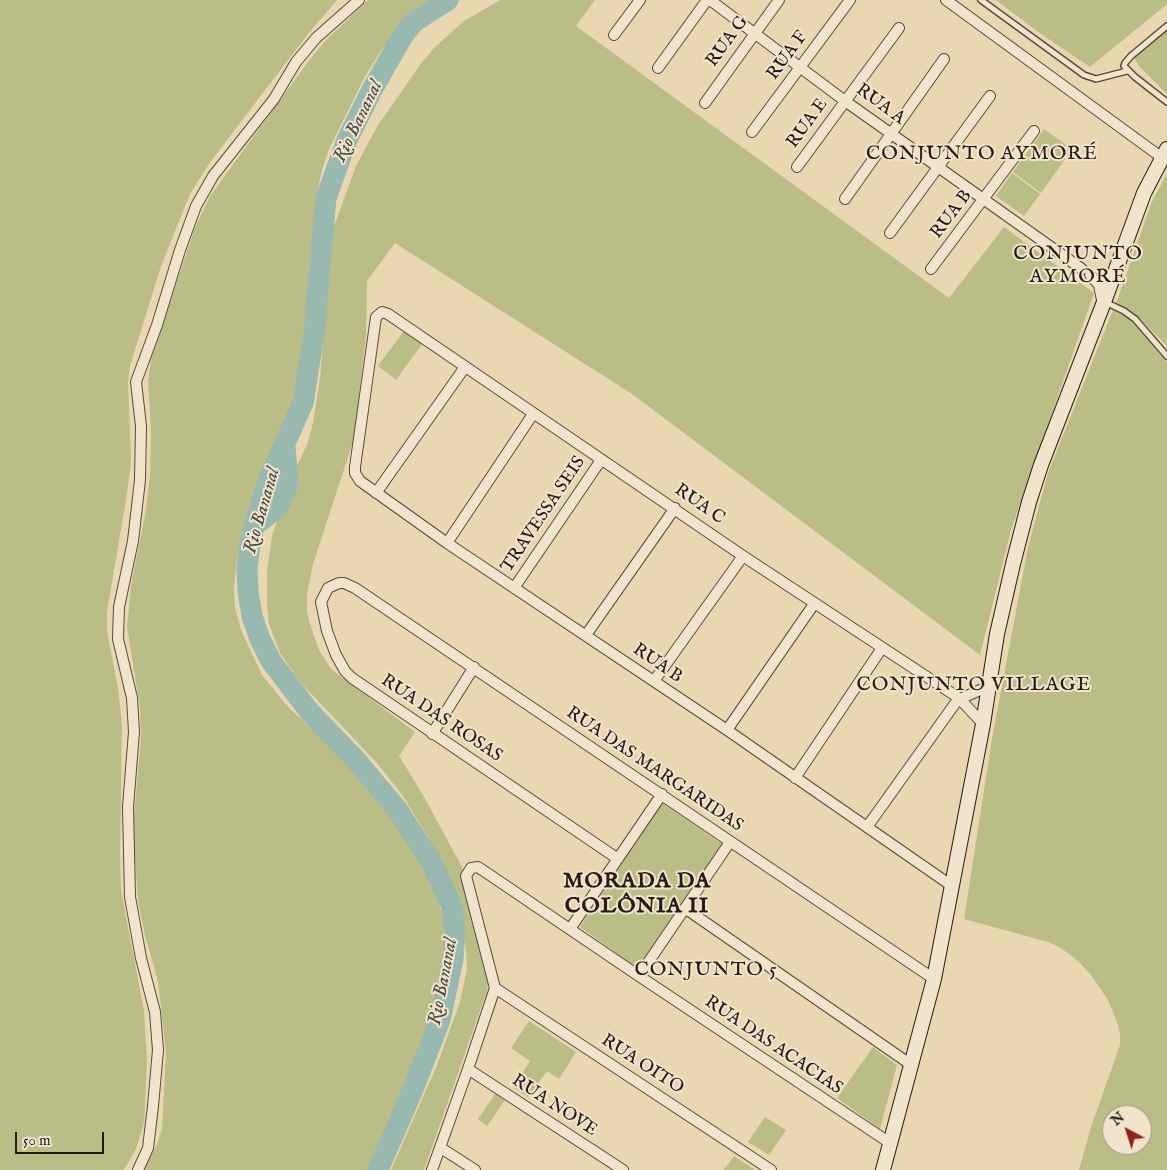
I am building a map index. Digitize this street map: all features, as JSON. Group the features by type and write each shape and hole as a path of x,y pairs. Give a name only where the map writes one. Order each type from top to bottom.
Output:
{"main road":[{"path":"883,1170 934,979 983,724 997,634 1029,502 1041,465 1144,193 1164,153"}],"street":[{"path":"138,1170 148,1148 154,1106 158,1050 155,1012 141,958 130,897 128,807 134,732 132,698 118,639 120,607 133,541 140,480 141,426 136,382 196,206 213,176 274,99 296,62 316,38 359,0"},
{"path":"614,35 640,0"},
{"path":"658,68 708,0"},
{"name":"RUA A","path":"708,0 755,32 845,101 1088,274"},
{"name":"RUA G","path":"705,103 779,0"},
{"name":"RUA F","path":"752,132 850,0"},
{"path":"946,0 1164,153"},
{"name":"RUA E","path":"797,167 900,28"},
{"path":"844,199 944,59"},
{"path":"890,233 990,96"},
{"name":"RUA B","path":"931,269 1034,131"},
{"path":"1088,274 1103,278 1114,272"},
{"path":"1088,274 1100,287 1103,304"},
{"name":"RUA C","path":"355,462 374,321 383,312 675,508 814,604 959,698 983,724"},
{"path":"376,493 464,367"},
{"path":"447,543 533,414"},
{"name":"TRAVESSA SEIS","path":"514,588 601,460"},
{"name":"RUA B","path":"355,462 356,476 376,493 447,543 727,730 952,886"},
{"path":"586,635 675,508"},
{"path":"654,681 743,556"},
{"name":"RUA DAS ROSAS","path":"355,588 344,583 333,584 325,591 321,602 327,631 336,655 345,671 352,678 432,734 618,859"},
{"name":"RUA DAS MARGARIDAS","path":"355,588 934,979"},
{"path":"727,730 814,604"},
{"path":"796,778 882,648"},
{"path":"432,734 474,668"},
{"path":"867,827 959,698 989,686"},
{"path":"570,928 662,794"},
{"path":"639,976 730,842"},
{"name":"RUA DAS ACACIAS","path":"494,988 466,876 471,868 481,868 890,1143"},
{"path":"686,909 910,1064"},
{"path":"432,1170 468,1069 494,988"},
{"name":"RUA OITO","path":"494,988 771,1170"},
{"name":"RUA NOVE","path":"468,1069 623,1170"},
{"path":"441,1148 475,1170"}],"lane":[{"path":"981,0 1084,75 1096,79 1127,71"},
{"path":"1167,26 1126,61 1124,66 1127,71 1167,102"},
{"path":"1103,304 1124,311 1135,320 1167,356"}],"green space":[{"path":"0,0 337,0 308,34 211,161 190,194 161,266 130,366 128,383 131,460 107,612 107,631 118,688 122,723 121,890 144,1011 147,1061 144,1123 136,1149 124,1170 0,1170"},
{"path":"368,0 431,0 412,12 381,51 364,78 329,149 322,170 318,188 307,336 301,375 294,405 266,467 244,529 236,566 235,607 241,630 262,675 289,708 347,760 404,833 431,879 444,925 441,983 432,1025 371,1170 144,1170 162,1129 166,1052 158,981 138,902 133,827 141,737 140,708 127,627 131,586 145,515 150,476 151,431 148,381 151,360 194,230 210,196 308,62 326,40"},
{"path":"500,0 595,0 576,26 949,298 1004,227 1094,293 1011,530 980,655 632,394 395,243 367,281 366,336 354,439 313,564 307,594 307,611 319,650 331,669 415,732 399,756 423,795 462,867 488,982 487,991 424,1170 391,1170 437,1065 460,1002 467,969 462,926 447,880 428,837 403,796 377,763 301,683 280,653 269,624 267,571 272,536 295,469 307,445 313,423 320,378 327,296 327,255 330,237 356,166 378,125 423,61 436,46 464,21"},
{"path":"996,0 1167,0 1167,4 1090,67 1041,34"},
{"path":"1167,30 1167,94 1139,66 1134,58"},
{"path":"1044,129 1072,149 1041,193 1013,172"},
{"path":"1012,173 1040,194 1024,216 996,196"},
{"path":"1167,173 1167,346 1139,318 1116,304 1151,204"},
{"path":"1113,310 1127,316 1137,324 1167,362 1167,1170 1079,1170 1091,1127 1120,1045 1117,1022 1108,1000 1091,975 1078,961 1061,948 1048,942 964,919 992,739 1028,547 1048,473"},
{"path":"404,331 422,344 396,380 378,366"},
{"path":"662,803 722,844 707,872 640,970 580,927"},
{"path":"529,1021 576,1052 559,1079 547,1071 528,1097 513,1087 530,1061 511,1048"},
{"path":"873,1047 897,1065 880,1129 837,1098"},
{"path":"495,1094 505,1100 487,1126 478,1119"},
{"path":"765,1117 786,1130 769,1155 748,1142"},
{"path":"734,1156 754,1169 754,1170 724,1170"}],"waterway":[{"name":"Rio Bananal","path":"378,1170 414,1087 440,1020 453,959 455,932 451,904 432,863 397,809 355,759 309,711 271,661 260,639 252,616 247,568 254,526 269,479 303,403 314,334 326,198 347,140 402,37 414,22 448,0"},
{"path":"254,526 277,508 286,490 288,480 285,447"}],"district":[{"name":"CONJUNTO AYMORÉ","path":"982,155"},
{"name":"CONJUNTO AYMORÉ","path":"1078,266"},
{"name":"CONJUNTO VILLAGE","path":"974,686"},
{"name":"MORADA DA COLÔNIA II","path":"637,894"},
{"name":"CONJUNTO 5","path":"706,971"}]}
